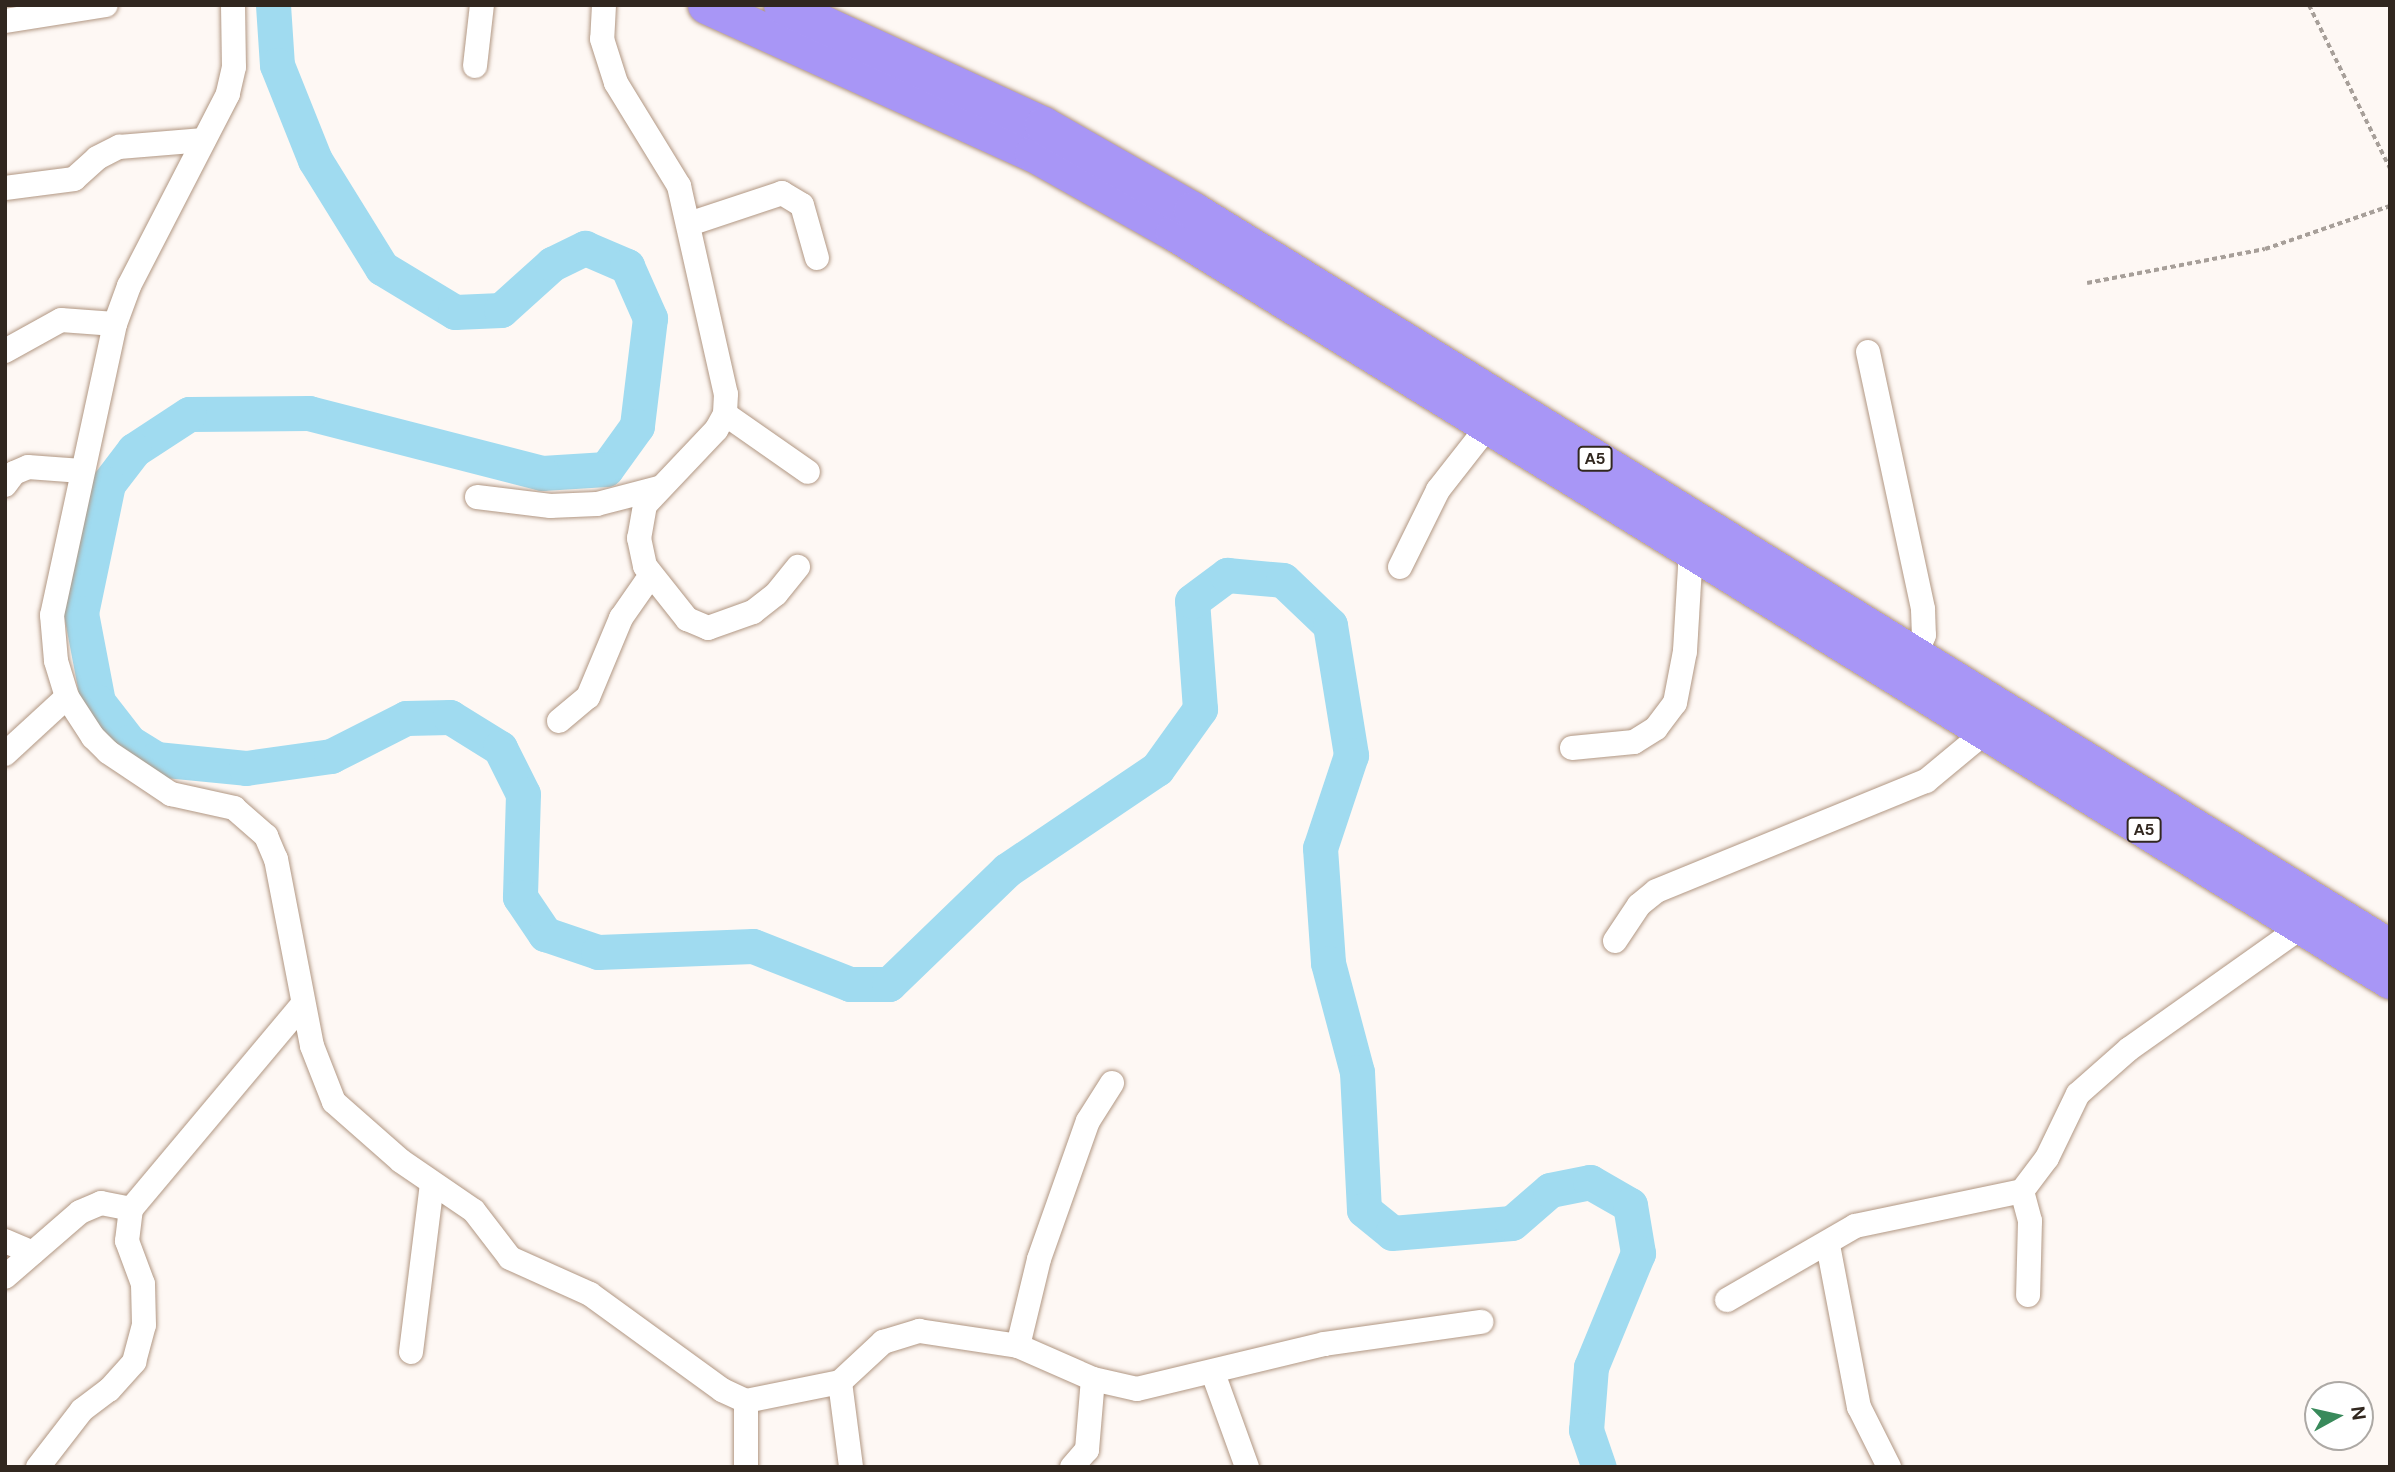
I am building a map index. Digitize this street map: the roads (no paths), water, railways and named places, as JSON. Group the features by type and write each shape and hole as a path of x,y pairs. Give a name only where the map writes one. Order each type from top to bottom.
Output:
{"highway":[{"name":"A5","path":"706,5 1033,153 1174,232 2390,980"},
{"name":"A5","path":"782,5 1043,125 1192,210 2390,947"}],"street":[{"path":"5,20 106,5"},
{"path":"233,5 234,66 228,94 130,286 115,324 52,615 55,661 67,697 93,737 124,765 171,794 234,808 266,836 276,859 302,1005 319,1070 334,1102 432,1183 474,1211 510,1258 590,1294 722,1390 746,1401 840,1382 892,1336 944,1333 1018,1346 1093,1379 1138,1389 1324,1345 1481,1322"},
{"path":"475,66 482,5"},
{"path":"604,5 602,40 616,83 679,186 726,394 725,414 716,430 645,505 639,538 650,575 687,619 708,628 753,612 776,594 798,567"},
{"path":"5,188 74,178 97,158 119,147 204,140"},
{"path":"689,224 782,192 802,205 817,258"},
{"path":"5,351 61,320 115,324"},
{"path":"1868,352 1923,609 1924,635 1916,654"},
{"path":"725,414 808,472"},
{"path":"1400,567 1438,490 1489,425"},
{"path":"5,485 14,473 28,467 82,471"},
{"path":"477,497 550,506 597,504 659,488"},
{"path":"1572,748 1634,742 1656,728 1675,703 1685,651 1691,550"},
{"path":"559,721 588,697 621,618 650,575"},
{"path":"5,754 67,697"},
{"path":"1615,941 1639,905 1656,891 1926,781 1985,732"},
{"path":"1727,1300 1828,1245 1856,1226 2022,1191 2042,1166 2078,1094 2129,1049 2301,927"},
{"path":"38,1467 82,1410 109,1390 134,1362 144,1325 143,1284 127,1241 131,1209 302,1005"},
{"path":"1018,1346 1039,1259 1088,1121 1112,1083"},
{"path":"411,1352 432,1183"},
{"path":"2022,1191 2030,1221 2028,1295"},
{"path":"5,1277 80,1212 101,1203 131,1209"},
{"path":"5,1241 33,1253"},
{"path":"1828,1245 1859,1407 1874,1428 1889,1467"},
{"path":"1213,1373 1247,1467"},
{"path":"1072,1467 1087,1450 1093,1379"},
{"path":"840,1382 851,1467"},
{"path":"746,1401 746,1467"}],"waterway":[{"path":"273,5 277,65 315,160 382,268 455,312 501,310 552,264 585,248 627,266 650,318 637,426 606,469 542,473 309,413 189,414 134,450 108,484 81,613 98,702 129,742 156,759 246,768 331,756 406,718 450,717 500,748 523,794 520,897 545,934 598,952 753,946 850,984 889,984 1007,870 1157,769 1200,709 1192,601 1227,575 1283,580 1330,625 1351,755 1320,848 1328,963 1357,1072 1364,1210 1392,1233 1512,1223 1550,1190 1590,1182 1630,1205 1638,1253 1591,1367 1586,1430 1599,1467"}]}
